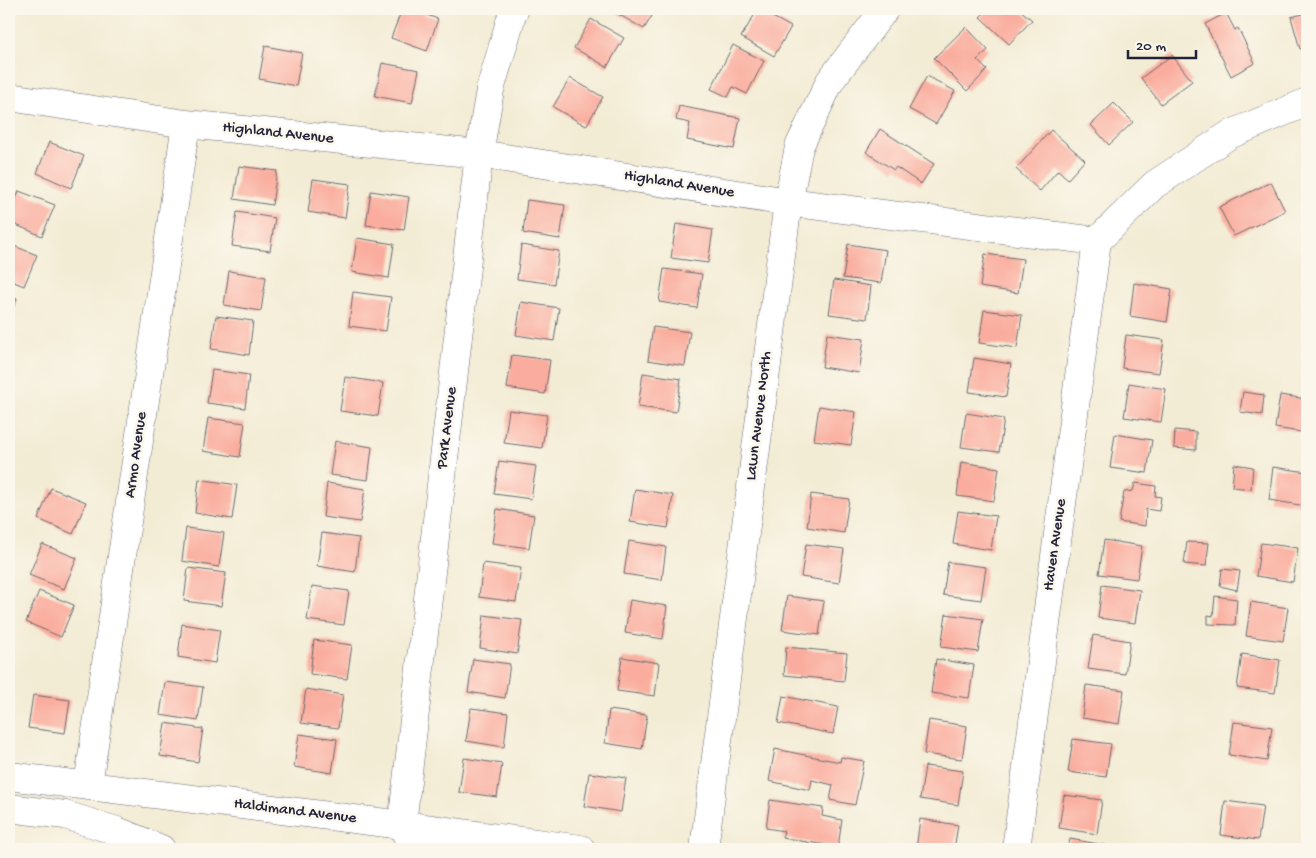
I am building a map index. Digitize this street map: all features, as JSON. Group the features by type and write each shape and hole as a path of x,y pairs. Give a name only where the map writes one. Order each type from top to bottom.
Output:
{"street":[{"name":"Park Avenue","path":"402,825 479,154 490,90 515,9"},
{"name":"Lawn Avenue North","path":"704,849 788,202 799,146 830,82 886,9"},
{"name":"Highland Avenue","path":"9,97 186,124 479,154 788,202 1097,241"},
{"path":"1097,241 1154,185 1229,135 1307,102"},
{"name":"Armo Avenue","path":"88,785 186,124"},
{"name":"Haven Avenue","path":"1016,849 1097,241"},
{"name":"Haldimand Avenue","path":"9,776 581,849"},
{"path":"9,808 65,815 118,831 160,849"},
{"path":"402,825 413,849"}],"building":[{"path":"402,9 410,9 438,19 427,51 391,38"},
{"path":"612,9 656,9 644,29"},
{"path":"758,9 791,27 774,56 741,37"},
{"path":"988,9 1019,9 1032,20 1009,44 980,17"},
{"path":"1226,13 1235,30 1238,28 1255,63 1231,76 1205,24"},
{"path":"1307,13 1307,47 1300,49 1291,17"},
{"path":"591,19 624,38 607,67 574,48"},
{"path":"966,27 988,50 977,60 987,70 967,91 934,58"},
{"path":"733,45 764,61 747,94 733,87 728,97 711,89"},
{"path":"265,46 302,53 296,86 259,79"},
{"path":"1172,55 1192,81 1161,104 1141,78"},
{"path":"382,63 419,70 412,103 375,96"},
{"path":"927,76 955,91 936,124 909,109"},
{"path":"570,78 603,97 586,126 553,107"},
{"path":"1114,103 1133,122 1109,145 1091,125"},
{"path":"679,106 740,118 734,149 687,140 690,123 676,120"},
{"path":"880,129 934,164 921,184 896,167 894,170 866,152"},
{"path":"1051,130 1085,160 1068,179 1058,170 1040,191 1016,169"},
{"path":"49,142 84,156 71,188 37,173"},
{"path":"239,166 277,171 272,205 234,199"},
{"path":"313,179 350,184 345,218 308,212"},
{"path":"1271,182 1285,211 1234,236 1219,207"},
{"path":"19,191 55,205 42,236 9,222 9,217"},
{"path":"371,191 409,197 404,230 366,225"},
{"path":"527,200 565,205 560,239 523,233"},
{"path":"237,212 275,218 270,251 232,246"},
{"path":"676,224 713,230 708,263 671,258"},
{"path":"357,238 394,244 389,278 352,272"},
{"path":"9,244 37,255 24,286 9,280"},
{"path":"848,244 886,250 881,283 843,278"},
{"path":"521,245 559,251 554,284 517,279"},
{"path":"985,254 1023,259 1018,293 980,287"},
{"path":"664,269 702,274 697,308 659,302"},
{"path":"229,271 266,277 261,311 224,305"},
{"path":"834,280 871,286 867,319 829,314"},
{"path":"1134,283 1172,289 1167,322 1130,316"},
{"path":"353,292 391,297 386,331 349,326"},
{"path":"9,296 17,299 9,318"},
{"path":"521,302 559,308 554,341 516,335"},
{"path":"984,310 1022,315 1017,348 979,343"},
{"path":"216,316 253,321 249,355 211,349"},
{"path":"653,327 690,332 685,366 648,360"},
{"path":"827,334 864,339 859,373 822,367"},
{"path":"1126,335 1164,340 1159,373 1122,368"},
{"path":"512,355 550,360 545,394 507,388"},
{"path":"974,358 1011,364 1006,397 969,392"},
{"path":"212,370 249,375 245,408 207,403"},
{"path":"643,373 681,379 676,412 638,407"},
{"path":"345,377 383,383 378,416 340,411"},
{"path":"1129,383 1166,389 1161,422 1124,417"},
{"path":"1243,392 1264,395 1262,415 1240,412"},
{"path":"1280,395 1307,399 1307,433 1275,428"},
{"path":"819,406 856,412 851,445 814,440"},
{"path":"509,410 547,415 542,448 504,443"},
{"path":"966,413 1004,419 999,452 961,447"},
{"path":"208,418 245,423 240,457 203,451"},
{"path":"1175,430 1196,432 1196,450 1174,448"},
{"path":"1115,434 1152,440 1147,473 1110,468"},
{"path":"335,441 372,447 368,480 330,475"},
{"path":"499,461 536,466 531,499 494,494"},
{"path":"961,462 999,468 994,501 957,496"},
{"path":"1234,464 1253,467 1251,489 1232,487"},
{"path":"1273,467 1307,472 1306,506 1269,500"},
{"path":"199,479 237,485 232,519 195,513"},
{"path":"327,483 365,489 360,522 323,517"},
{"path":"1135,483 1156,486 1155,496 1161,497 1159,511 1146,509 1145,526 1119,522 1124,492 1133,491"},
{"path":"51,488 86,502 73,534 38,519"},
{"path":"635,489 673,495 668,528 630,522"},
{"path":"811,494 849,499 844,533 807,527"},
{"path":"497,509 534,515 529,548 492,543"},
{"path":"958,511 996,516 991,550 953,544"},
{"path":"186,528 224,533 219,567 182,561"},
{"path":"322,533 359,538 355,572 317,566"},
{"path":"1104,540 1142,546 1137,579 1099,574"},
{"path":"629,541 666,547 662,580 624,574"},
{"path":"1187,542 1209,543 1206,566 1184,564"},
{"path":"1261,543 1298,548 1293,582 1256,576"},
{"path":"42,544 77,558 64,589 29,575"},
{"path":"806,544 844,549 839,583 801,577"},
{"path":"948,562 986,567 981,600 943,595"},
{"path":"483,563 521,568 516,602 479,597"},
{"path":"188,568 226,573 221,606 184,601"},
{"path":"1222,569 1240,571 1237,590 1220,586"},
{"path":"1102,585 1140,590 1135,623 1098,618"},
{"path":"312,586 349,591 344,625 307,620"},
{"path":"39,591 74,605 61,637 26,622"},
{"path":"787,596 824,601 819,635 782,630"},
{"path":"1215,596 1237,599 1235,625 1208,624 1208,615 1213,616"},
{"path":"630,600 667,606 663,639 625,633"},
{"path":"1251,602 1288,608 1283,641 1246,636"},
{"path":"946,614 983,619 978,652 941,647"},
{"path":"484,615 522,620 517,654 480,648"},
{"path":"182,624 220,630 215,663 178,657"},
{"path":"1093,635 1130,641 1125,674 1088,669"},
{"path":"314,640 352,645 347,679 310,674"},
{"path":"786,647 847,653 844,681 784,675"},
{"path":"1242,654 1280,660 1275,693 1237,688"},
{"path":"622,657 659,663 655,696 617,691"},
{"path":"473,659 510,664 505,698 468,692"},
{"path":"936,659 974,665 969,698 931,693"},
{"path":"165,682 203,687 198,721 160,715"},
{"path":"1086,685 1124,690 1119,724 1082,718"},
{"path":"306,689 343,695 338,728 301,723"},
{"path":"33,695 70,700 65,733 28,728"},
{"path":"783,696 838,707 833,734 778,723"},
{"path":"471,708 508,713 504,747 466,741"},
{"path":"609,710 647,715 642,749 605,743"},
{"path":"929,720 967,726 962,759 924,754"},
{"path":"1234,722 1272,727 1267,761 1229,755"},
{"path":"165,723 203,729 198,762 160,756"},
{"path":"299,734 337,739 332,773 294,767"},
{"path":"1073,739 1111,744 1106,777 1068,772"},
{"path":"775,749 840,762 841,757 864,761 855,805 830,800 833,785 812,780 810,790 769,781"},
{"path":"464,758 502,764 497,797 459,792"},
{"path":"925,766 963,771 958,805 920,799"},
{"path":"589,773 626,778 621,812 584,806"},
{"path":"1064,795 1102,800 1097,834 1059,828"},
{"path":"770,800 823,808 822,816 842,820 838,847 782,838 784,831 766,828"},
{"path":"1225,801 1263,806 1258,840 1221,835"},
{"path":"920,819 958,825 954,849 916,849"},
{"path":"1070,839 1110,846 1110,849 1068,849"}]}
